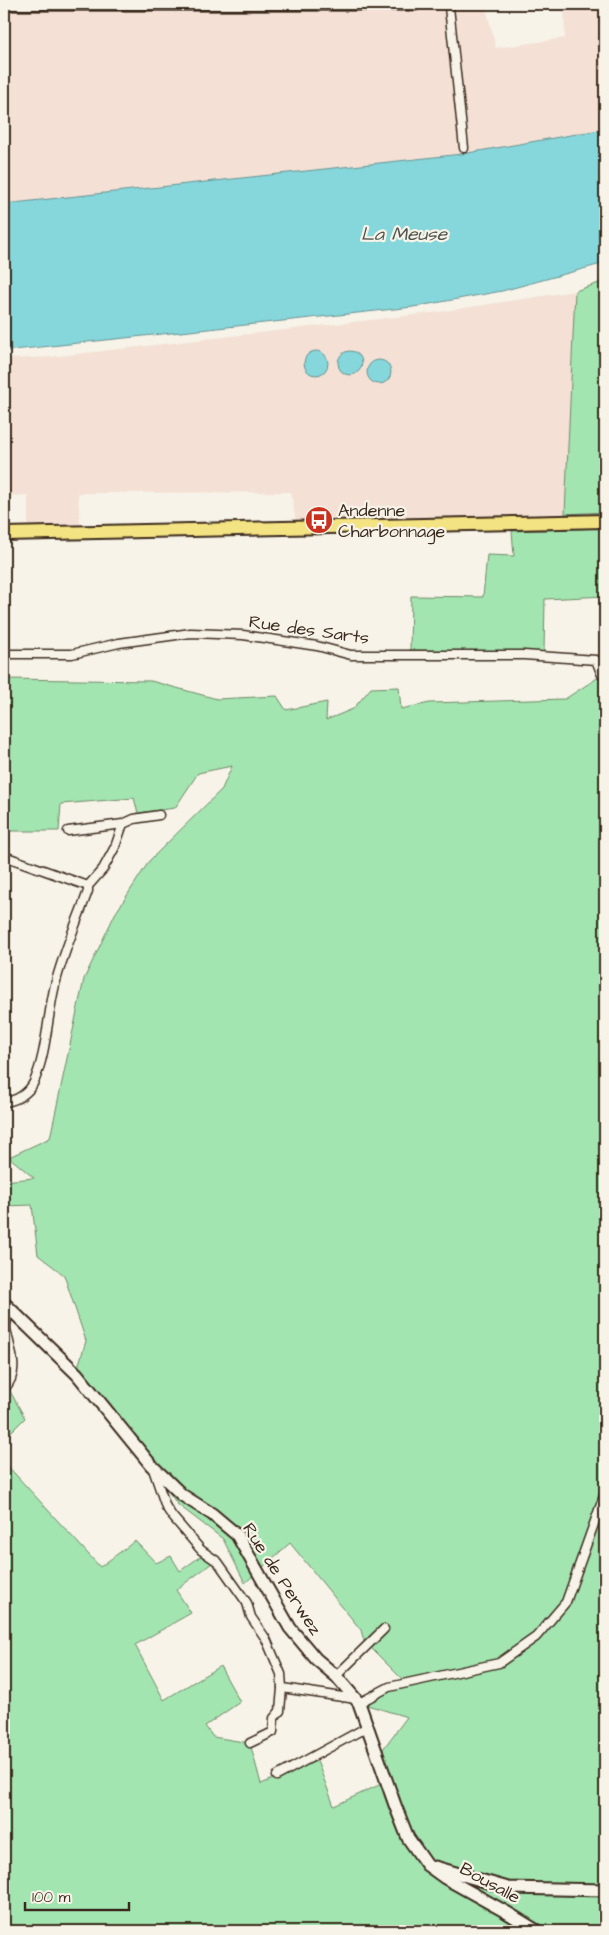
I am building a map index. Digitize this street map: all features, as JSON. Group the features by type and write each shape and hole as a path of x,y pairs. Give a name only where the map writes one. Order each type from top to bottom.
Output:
{"main road":[{"path":"4,534 605,521"}],"street":[{"path":"13,4 415,4"},
{"path":"447,4 449,6 464,148"},
{"name":"Rue des Sarts","path":"4,654 72,654 119,643 191,633 243,635 317,646 351,655 524,655 596,660 602,675"},
{"path":"68,831 123,824 134,819 159,816"},
{"path":"4,1102 12,1101 23,1095 33,1083 43,1050 55,984 88,892 88,886 103,869 115,847 123,824"},
{"path":"4,856 88,886"},
{"path":"4,1389 8,1384 14,1366 6,1326 7,1306"},
{"name":"Rue de Perwez","path":"7,1306 77,1374 151,1465 182,1494 212,1514 237,1535 290,1628 316,1659 336,1676 358,1701 369,1726 395,1806 408,1838 427,1865"},
{"name":"Rue de Perwez","path":"151,1465 166,1507 201,1550 218,1562 247,1603 252,1617 266,1639 281,1674 280,1711 274,1718 273,1732 250,1743"},
{"path":"282,1688 358,1701 389,1687 499,1663 536,1637 566,1602 605,1493"},
{"path":"336,1676 384,1629"},
{"path":"277,1776 369,1726"},
{"path":"427,1865 508,1888 605,1890"},
{"name":"Bousalle","path":"427,1865 445,1878 537,1931"}],"shaded area":[{"path":"58,4 485,4 496,48 565,38 564,4 605,4 605,132 462,154 4,204 4,12 57,11"},
{"path":"575,291 566,522 297,528 291,492 78,493 80,525 28,528 28,495 4,496 4,359 51,357 439,312"}],"green space":[{"path":"605,281 605,512 565,514 575,291"},
{"path":"605,528 605,596 545,599 544,652 410,650 411,596 483,597 487,555 514,556 512,531"},
{"path":"605,673 605,1931 4,1931 4,1462 100,1567 135,1541 156,1563 171,1556 180,1571 201,1556 212,1563 176,1590 191,1613 135,1645 164,1700 220,1666 240,1702 205,1726 213,1737 250,1743 261,1784 317,1761 334,1806 379,1785 383,1749 407,1717 357,1702 369,1695 408,1685 364,1641 361,1630 290,1543 245,1583 223,1539 177,1504 112,1406 78,1367 86,1341 64,1275 38,1255 32,1205 4,1206 4,1181 34,1178 9,1157 50,1138 84,979 115,914 150,860 222,789 232,766 198,773 175,808 138,813 134,798 61,804 59,831 4,831 4,679 151,681 217,699 277,696 286,710 327,702 326,720 353,709 371,688 399,687 401,709 430,703 565,699"},
{"path":"4,1369 11,1393 25,1418 4,1439"}],"water":[{"name":"La Meuse","path":"605,129 605,263 502,291 413,307 4,351 4,204 462,154"},
{"path":"316,351 325,354 328,363 325,372 316,375 307,372 304,363 307,354"},
{"path":"350,351 359,354 362,363 359,372 350,375 341,372 338,363 341,354"},
{"path":"379,360 388,363 391,372 388,381 379,384 370,381 367,372 370,363"}],"place":[{"name":"Andenne Charbonnage","path":"319,520"}]}
